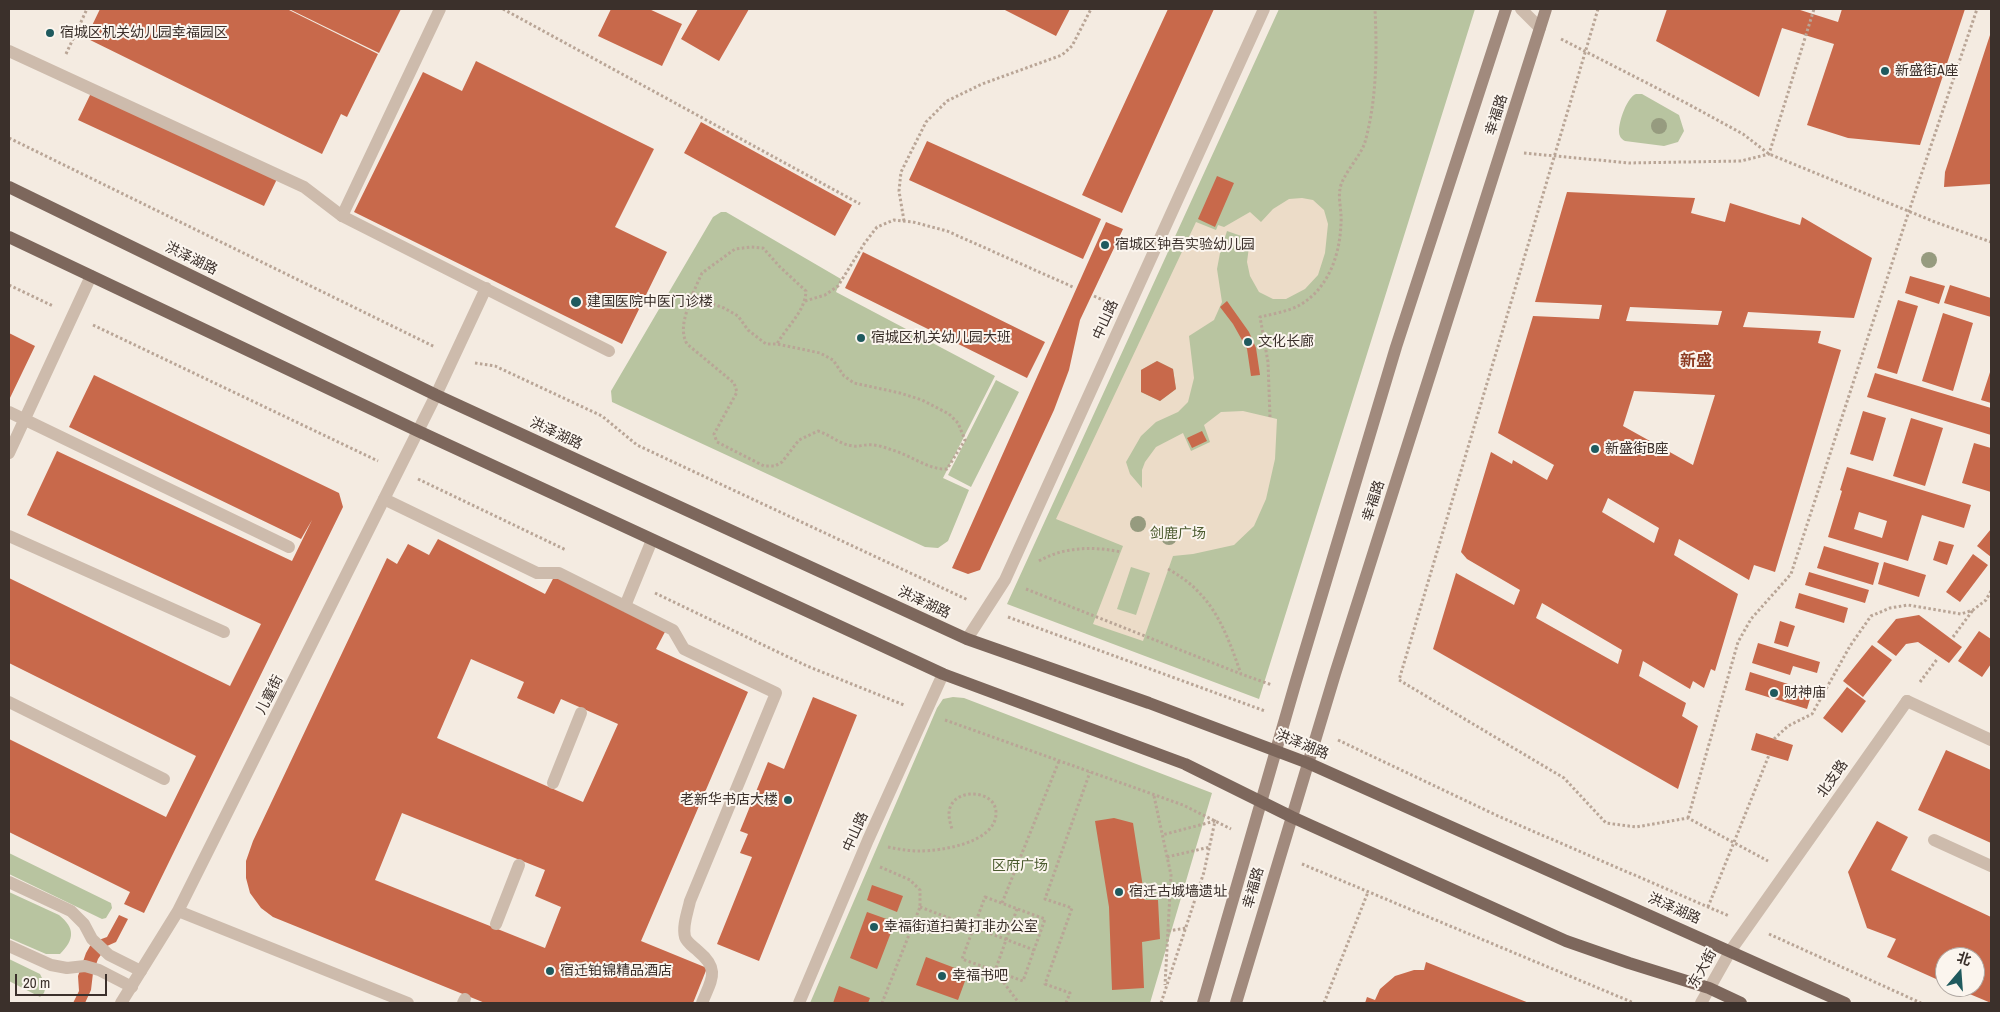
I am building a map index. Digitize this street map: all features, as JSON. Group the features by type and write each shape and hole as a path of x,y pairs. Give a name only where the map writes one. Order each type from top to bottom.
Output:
{"main road":[{"name":"幸福路","path":"1203,1003 1396,347 1506,9"},
{"name":"幸福路","path":"1236,1003 1308,763 1546,9"},
{"name":"洪泽湖路","path":"9,187 436,395 967,639 1149,703 1308,763 1731,950 1846,1003"},
{"path":"9,237 418,431 943,674 1185,764 1292,817 1566,941 1709,988 1741,1003"}],"street":[{"path":"342,216 440,9"},
{"name":"中山路","path":"967,639 1005,580 1264,9"},
{"path":"1520,9 1540,28"},
{"path":"9,51 304,187 342,216 609,351"},
{"path":"9,453 91,276"},
{"name":"儿童街","path":"121,1003 178,912 399,470 486,288"},
{"path":"9,412 288,547"},
{"path":"384,499 537,573 559,573 673,630 684,649 776,693 690,901 684,928 685,937 711,964 713,970 702,1003"},
{"path":"9,536 224,632"},
{"path":"625,606 652,540"},
{"name":"中山路","path":"799,1003 868,840 943,674"},
{"path":"1906,701 1991,740"},
{"name":"北支路","path":"1731,950 1906,701"},
{"path":"9,702 164,779"},
{"path":"554,783 582,713"},
{"path":"1934,840 1991,866"},
{"path":"496,924 519,866"},
{"path":"9,882 71,911 84,924 92,939 109,955 141,971"},
{"path":"178,912 408,1003"},
{"path":"9,946 51,965 68,968 85,966 99,970 132,987"},
{"name":"东大街","path":"1701,1003 1731,950"}],"path":[{"path":"57,73 87,9"},
{"path":"503,9 860,204"},
{"path":"904,221 900,191 901,172 926,122 947,101 964,92 1062,55 1072,46 1091,9"},
{"path":"1270,417 1268,362 1260,317 1300,305 1318,291 1331,270 1340,244 1342,214 1340,188 1365,143 1374,100 1377,40 1375,9"},
{"path":"1598,9 1399,680 1564,778 1606,823 1636,827 1688,818 1786,871"},
{"path":"1769,154 1814,9"},
{"path":"1688,818 1738,642 1751,619 1791,574 1908,210 1977,9"},
{"path":"1540,28 1688,104 1742,134 1769,154 1935,222 1991,242"},
{"path":"9,138 464,362 495,366 602,416 637,444 987,609 1285,719"},
{"path":"1501,150 1629,163 1741,161 1769,154"},
{"path":"805,301 825,295 838,286 864,244 878,226 894,220 946,231 1073,287"},
{"path":"694,293 702,300 724,308 738,316 748,330 766,344 777,344 820,353 833,360 844,376 854,383 922,400 948,414 958,423 965,440 947,469 938,469 895,450 880,446 855,446 841,443 828,434 818,431 799,440 782,462 775,466 764,466 717,442 714,434 736,392 734,383 687,344 683,337 682,328 694,293 702,273 735,249 763,248 806,291 805,301 797,317 786,329 777,344"},
{"path":"9,285 574,554"},
{"path":"1005,580 1044,558 1066,550 1088,548 1121,552"},
{"path":"1168,569 1199,590 1218,618 1231,644 1241,674"},
{"path":"1005,580 1241,674 1293,692"},
{"path":"635,583 808,666 926,713 1183,805 1251,839"},
{"path":"1953,638 1974,610 1986,600 1991,591"},
{"path":"1774,739 1788,726 1812,714 1850,646 1871,616 1890,608 1908,605 1962,614 1974,610"},
{"path":"1906,701 1938,658"},
{"path":"1318,731 1498,816 1708,907 1921,1003"},
{"path":"1708,907 1769,755"},
{"path":"1002,903 1059,761"},
{"path":"1066,1003 1070,993 1045,984 1072,908 1045,899 1090,772"},
{"path":"868,840 903,850 918,851 947,848 966,843 990,830 996,815 995,806 989,799 980,794 960,796 952,803 948,817 952,829"},
{"path":"1154,795 1171,875 1165,991"},
{"path":"1162,835 1215,821"},
{"path":"1161,1003 1204,872 1215,821"},
{"path":"1167,857 1210,847"},
{"path":"1280,854 1634,1003"},
{"path":"860,859 910,880 920,890 920,907 882,1003"},
{"path":"1324,1003 1368,892"},
{"path":"985,897 1002,903 1045,919 1023,981 962,959 985,897"},
{"path":"920,907 1034,950"},
{"path":"995,971 1017,909"},
{"path":"1168,931 1186,928"},
{"path":"995,971 1019,1003"}],"green space":[{"name":"剑鹿广场","path":"1279,9 1475,9 1259,699 1007,604"},
{"path":"1636,94 1642,94 1679,115 1684,131 1678,142 1664,146 1625,141 1621,138 1619,127 1622,116 1627,104"},
{"path":"721,212 726,212 841,279 836,292 995,376 943,478 969,490 948,541 938,548 925,547 612,402 611,391 713,217"},
{"path":"996,380 1019,392 971,487 948,475"},
{"name":"区府广场","path":"953,697 964,698 1212,793 1150,1003 810,1003 937,708 943,699"},
{"path":"9,853 111,903 112,908 106,918 102,919 9,874"},
{"path":"9,892 59,915 68,924 71,934 70,938 65,949 60,954 46,954 9,938"},
{"path":"9,959 40,974 46,986 44,993 40,997 9,981"}],"shaded area":[{"path":"1302,198 1313,200 1324,210 1328,224 1325,253 1318,275 1305,289 1286,299 1273,299 1259,292 1250,276 1247,262 1250,239 1227,231 1217,269 1222,302 1214,320 1189,336 1194,378 1188,402 1178,412 1156,422 1141,436 1126,462 1130,474 1142,488 1142,470 1145,462 1156,447 1183,433 1191,451 1210,442 1204,425 1221,412 1243,411 1277,419 1275,459 1266,499 1254,526 1234,545 1193,554 1173,556 1143,641 1093,624 1123,546 1056,519 1196,222 1216,230 1218,225 1224,227 1250,212 1261,222 1273,209 1289,199","holes":["1157,361 1173,369 1176,389 1160,401 1141,392 1141,370","1131,567 1150,573 1136,615 1117,609"]}],"building":[{"path":"100,9 287,9 378,54 347,117 341,114 322,154 86,38"},
{"path":"289,9 401,9 379,53"},
{"path":"611,9 649,9 682,24 662,66 598,36"},
{"path":"698,9 749,9 719,61 681,39"},
{"path":"1003,9 1070,9 1056,36"},
{"path":"1168,9 1214,9 1122,213 1082,195"},
{"name":"新盛街A座","path":"1667,9 1797,9 1838,22 1842,9 1965,9 1920,145 1848,138 1807,125 1834,44 1782,28 1759,97 1656,41"},
{"path":"1991,32 1991,184 1944,187 1945,172"},
{"path":"476,61 654,149 615,227 667,252 622,344 354,212 423,72 462,91"},
{"path":"91,93 277,179 264,206 78,120"},
{"path":"701,122 852,205 835,236 684,153"},
{"path":"927,141 1101,219 1083,259 909,180"},
{"path":"1217,176 1234,183 1215,227 1198,219"},
{"path":"1567,192 1695,198 1691,213 1725,222 1730,203 1800,225 1802,217 1872,258 1854,318 1748,312 1743,327 1821,331 1818,343 1841,350 1775,572 1754,565 1749,580 1679,539 1674,555 1738,594 1715,671 1711,669 1704,688 1693,681 1690,689 1643,661 1639,676 1686,703 1682,716 1698,726 1678,789 1433,649 1456,573 1514,605 1520,590 1467,559 1461,552 1491,452 1512,464 1513,460 1547,480 1554,465 1498,433 1533,316 1599,319 1602,305 1535,302","holes":["1630,307 1722,311 1718,325 1626,321","1634,391 1715,395 1693,465 1623,426","1608,498 1659,528 1654,543 1602,512","1542,603 1622,650 1618,664 1536,618"]},
{"path":"1106,222 1123,229 1080,320 1069,370 1054,410 980,570 968,574 952,568"},
{"path":"863,252 1045,342 1027,378 845,288"},
{"path":"1910,276 1945,286 1939,304 1905,293"},
{"path":"1950,285 1991,298 1991,317 1944,303"},
{"path":"1898,300 1918,306 1897,374 1877,368"},
{"name":"文化长廊","path":"1227,301 1249,332 1256,348 1260,375 1251,376 1247,349 1233,324 1220,307"},
{"path":"1943,313 1973,323 1953,391 1922,381"},
{"path":"9,333 35,346 9,400"},
{"path":"1157,361 1173,369 1176,389 1160,401 1141,392 1141,370"},
{"path":"1991,369 1991,403 1981,400"},
{"path":"1875,373 1991,408 1991,435 1867,397"},
{"path":"94,375 339,493 343,507 144,913 124,904 130,892 9,832 9,739 166,817 196,756 9,663 9,578 230,686 261,624 27,515 57,451 292,561 312,520 301,539 69,427"},
{"path":"1863,411 1886,418 1873,461 1850,454"},
{"path":"1911,418 1943,428 1925,486 1893,476"},
{"path":"1202,431 1207,441 1192,448 1187,438"},
{"path":"1974,443 1991,448 1991,492 1962,483"},
{"path":"1847,467 1971,505 1964,528 1922,515 1908,561 1828,537 1842,491 1840,490","holes":["1859,512 1887,521 1882,538 1854,529"]},
{"path":"1991,529 1991,557 1977,546"},
{"path":"438,539 545,594 555,575 666,630 656,649 748,692 641,941 707,968 693,1003 485,1003 273,917 261,908 250,893 246,878 246,861 253,841 387,558 397,564 408,544 429,555","holes":["471,659 524,682 517,698 554,714 561,699 618,724 583,802 437,738","402,813 545,870 535,896 561,907 545,948 375,880"]},
{"path":"1939,541 1954,545 1947,565 1933,560"},
{"path":"1824,546 1879,563 1873,585 1817,568"},
{"path":"1973,554 1988,565 1960,602 1946,592"},
{"path":"1884,562 1926,575 1919,597 1878,584"},
{"path":"1809,572 1869,590 1865,603 1805,585"},
{"path":"1799,593 1848,608 1844,623 1795,608"},
{"path":"1919,615 1962,647 1949,663 1918,642 1906,644 1896,656 1877,642 1896,619"},
{"path":"1780,621 1795,626 1788,647 1774,643"},
{"path":"1979,631 1991,639 1991,664 1982,677 1958,661"},
{"path":"1758,643 1820,662 1817,673 1793,666 1790,675 1752,663"},
{"path":"1872,645 1892,660 1863,697 1843,681"},
{"path":"1750,672 1788,684 1785,691 1810,699 1807,709 1745,690"},
{"path":"1847,687 1866,701 1842,733 1823,718"},
{"name":"老新华书店大楼","path":"813,697 857,715 759,961 717,944 752,857 740,853 748,834 740,831 768,762 784,769"},
{"path":"1756,733 1793,745 1788,761 1751,750"},
{"path":"1946,750 1991,770 1991,843 1918,810"},
{"path":"1114,818 1133,823 1145,900 1158,900 1160,939 1142,942 1144,988 1112,990 1109,907 1095,821"},
{"path":"1877,821 1908,837 1891,870 1991,917 1991,1003 1977,997 1985,997 1985,947 1935,947 1935,979 1887,957 1896,939 1867,928 1848,872"},
{"path":"872,885 903,896 897,912 867,900"},
{"path":"867,912 895,922 877,969 850,958"},
{"path":"119,915 128,919 116,942 107,946 98,959 93,973 91,990 85,1003 73,1003 79,991 78,976 86,953 96,941 107,937"},
{"path":"926,957 968,973 958,1000 916,985"},
{"path":"1426,962 1529,1003 1365,1003 1367,997 1375,1000 1380,989 1395,976 1414,970 1424,970"},
{"path":"839,986 870,998 868,1003 833,1003"}],"place":[{"name":"宿城区机关幼儿园幸福园区","path":"50,33"},
{"name":"新盛街A座","path":"1885,71"},
{"name":"宿城区钟吾实验幼儿园","path":"1105,245"},
{"name":"建国医院中医门诊楼","path":"576,302"},
{"name":"宿城区机关幼儿园大班","path":"861,338"},
{"name":"文化长廊","path":"1248,342"},
{"name":"新盛街B座","path":"1595,449"},
{"name":"财神庙","path":"1774,693"},
{"name":"老新华书店大楼","path":"788,800"},
{"name":"宿迁古城墙遗址","path":"1119,892"},
{"name":"幸福街道扫黄打非办公室","path":"874,927"},
{"name":"宿迁铂锦精品酒店","path":"550,971"},
{"name":"幸福书吧","path":"942,976"}],"district":[{"name":"新盛","path":"1696,362"}]}
